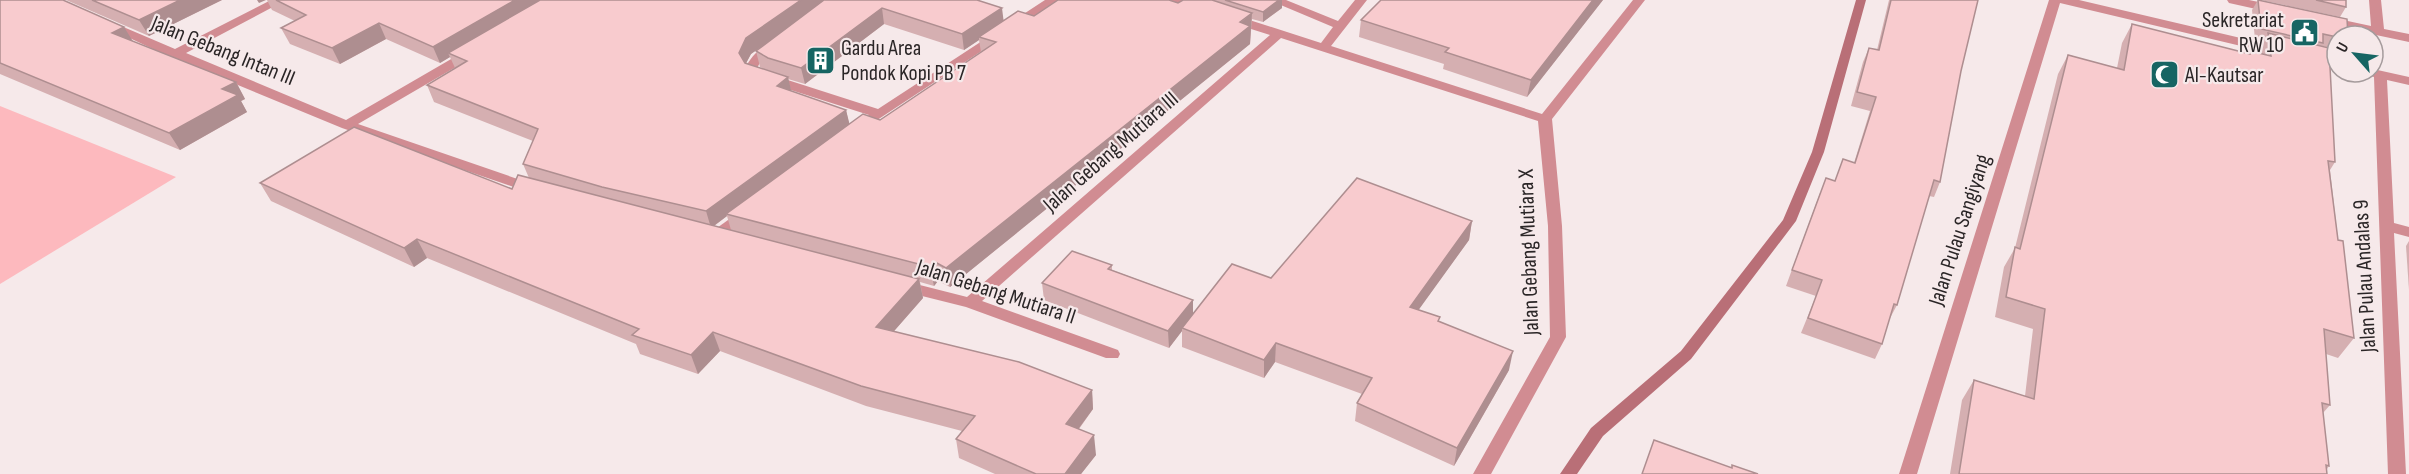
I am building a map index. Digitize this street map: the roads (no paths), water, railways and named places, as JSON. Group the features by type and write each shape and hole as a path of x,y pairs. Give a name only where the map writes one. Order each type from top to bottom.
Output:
{"street":[{"path":"174,54 280,0"},
{"path":"852,134 1053,0"},
{"path":"1173,0 1545,119 1639,0"},
{"path":"1275,0 1339,25"},
{"path":"1324,47 1339,25 1361,0"},
{"name":"Jalan Pulau Sangiyang","path":"1908,474 2055,0"},
{"path":"2064,0 2325,62"},
{"path":"2233,0 2288,12"},
{"path":"2375,0 2377,24"},
{"path":"2311,17 2342,24"},
{"name":"Jalan Gebang Intan III","path":"102,23 346,125"},
{"name":"Jalan Gebang Mutiara III","path":"970,303 1280,33"},
{"path":"2385,33 2409,38"},
{"path":"784,40 756,59 751,68 755,74 879,114"},
{"path":"346,125 480,48"},
{"path":"2385,76 2409,81"},
{"name":"Jalan Pulau Andalas 9","path":"2375,84 2385,226 2397,474"},
{"name":"Jalan Gebang Mutiara X","path":"1482,474 1558,337 1555,226 1545,119"},
{"path":"346,125 496,178 551,194"},
{"path":"737,242 709,234 760,201"},
{"path":"2385,226 2409,232"},
{"name":"Jalan Gebang Mutiara II","path":"894,284 970,303 1112,354"}],"waterway":[{"path":"1568,474 1597,432 1686,355 1789,221 1818,152 1861,0"}],"place":[{"name":"Sekretariat RW 10","path":"2305,33"},
{"name":"Gardu Area Pondok Kopi PB 7","path":"820,61"},
{"name":"Al-Kautsar","path":"2164,75"}]}
